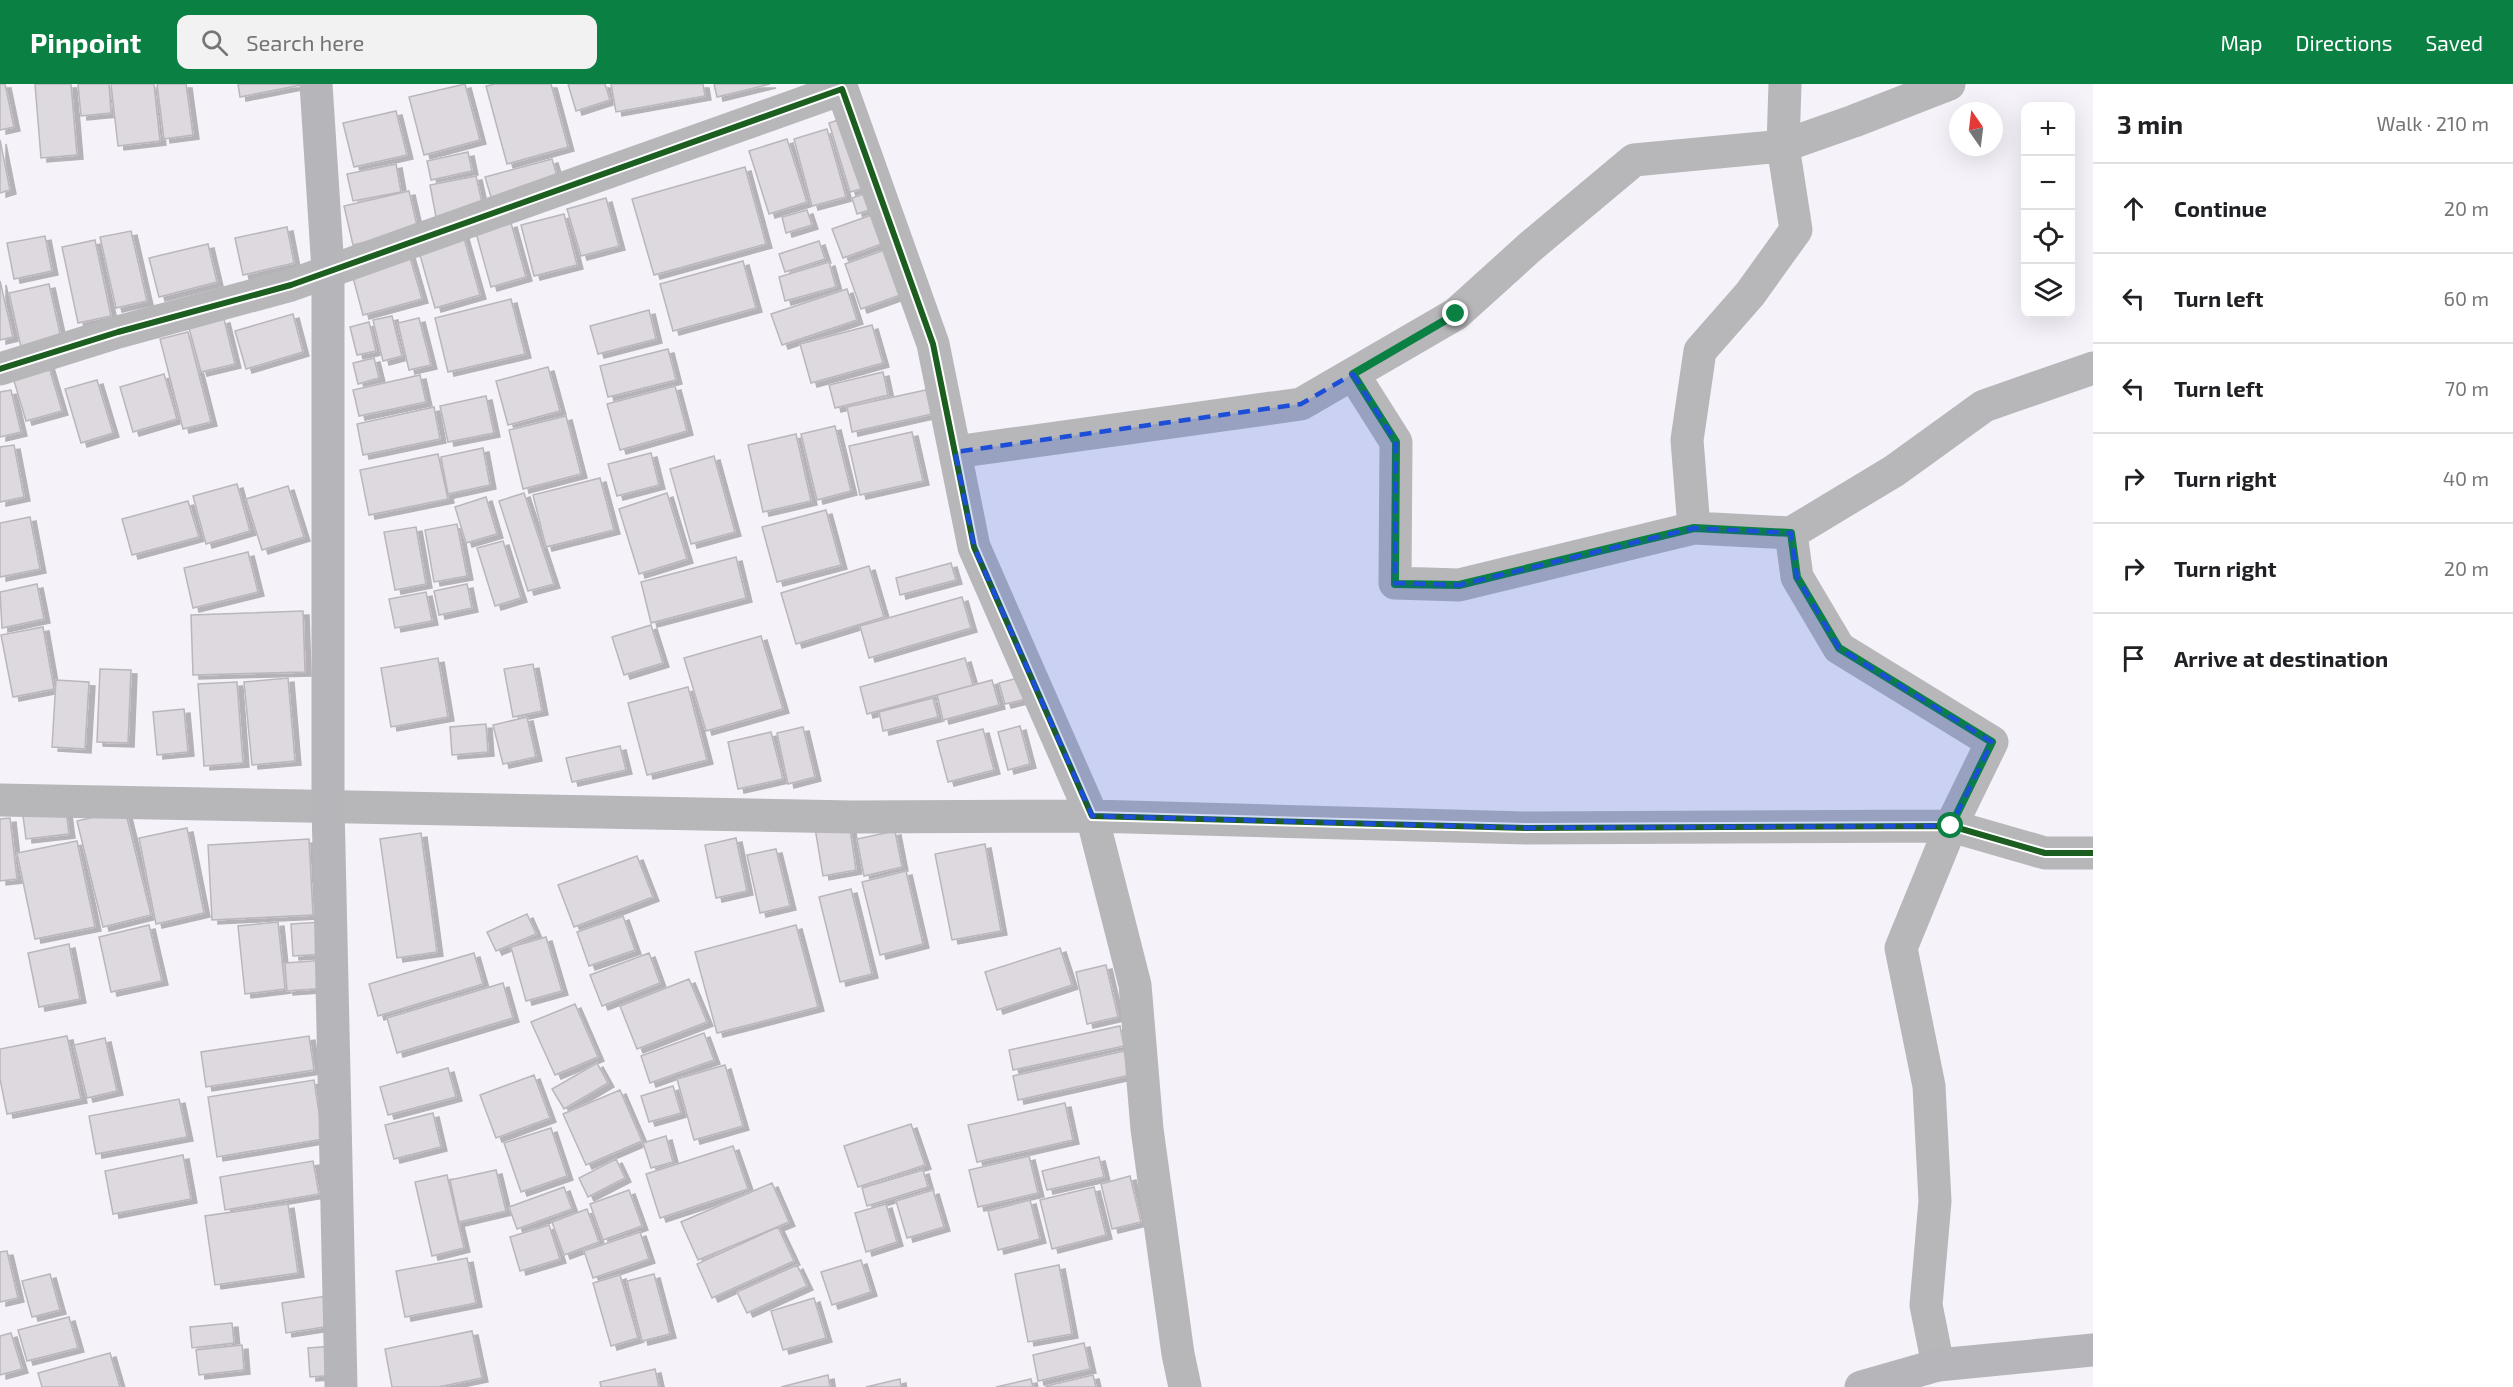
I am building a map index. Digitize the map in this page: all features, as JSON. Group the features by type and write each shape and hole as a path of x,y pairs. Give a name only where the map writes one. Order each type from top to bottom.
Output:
{"main road":[{"path":"316,84 327,270 328,805 341,1387"},
{"path":"1861,1387 1938,1365 2093,1350"}],"street":[{"path":"1694,528 1686,440 1700,351 1750,294 1796,230 1783,146 1785,84"},
{"path":"955,452 1301,404 1456,314 1530,247 1634,160 1783,146 1949,84"},
{"path":"0,369 118,332 291,285 327,270 841,86 933,344 974,547 1092,816 1135,985 1147,1129 1178,1354 1185,1387"},
{"path":"1353,374 1396,442 1395,584 1459,585 1694,528 1791,533 1894,471 1984,406 2093,368"},
{"path":"1791,533 1797,577 1839,648 1992,742 1951,826 1901,948 1929,1086 1935,1201 1926,1305 1938,1365"},
{"path":"0,800 852,817 1092,816 1526,828 1951,826 2045,853 2093,853"}],"highlighted area":[{"path":"1353,374 1396,442 1395,583 1459,585 1694,528 1791,533 1797,577 1839,648 1992,742 1951,826 1526,828 1092,816 974,547 955,452 1301,404"}],"building":[{"path":"0,84 5,84 14,127 0,130"},
{"path":"35,84 71,84 77,155 41,158"},
{"path":"78,84 109,84 111,113 81,116"},
{"path":"111,84 154,84 160,141 118,146"},
{"path":"157,84 186,84 193,135 164,139"},
{"path":"238,84 306,84 240,97"},
{"path":"465,84 480,140 424,155 409,97"},
{"path":"551,84 568,147 507,164 486,86"},
{"path":"568,84 605,84 610,100 576,111"},
{"path":"611,84 703,84 705,96 616,112"},
{"path":"714,84 770,84 717,97"},
{"path":"396,111 407,155 354,167 343,123"},
{"path":"851,116 872,186 850,192 829,123"},
{"path":"827,129 846,197 812,206 794,139"},
{"path":"787,139 807,202 769,214 749,151"},
{"path":"0,140 10,190 0,193"},
{"path":"468,152 472,171 431,180 427,161"},
{"path":"552,159 559,183 492,200 485,177"},
{"path":"396,164 401,192 353,201 347,174"},
{"path":"745,167 766,244 654,275 632,199"},
{"path":"476,176 483,207 436,217 430,185"},
{"path":"409,191 418,230 353,245 344,206"},
{"path":"873,191 878,207 857,214 852,198"},
{"path":"606,198 619,246 581,256 567,209"},
{"path":"807,210 812,225 786,233 782,217"},
{"path":"877,213 887,242 843,258 832,229"},
{"path":"564,214 577,265 534,276 521,225"},
{"path":"511,223 526,277 491,287 476,233"},
{"path":"287,227 294,263 243,275 235,238"},
{"path":"131,231 147,301 116,308 100,237"},
{"path":"463,235 480,295 435,308 418,248"},
{"path":"45,236 52,271 14,279 7,243"},
{"path":"95,240 111,316 78,323 62,247"},
{"path":"819,241 825,259 785,272 779,254"},
{"path":"208,244 217,282 159,297 149,258"},
{"path":"890,248 906,293 861,309 845,264"},
{"path":"409,254 422,299 363,315 351,270"},
{"path":"743,261 756,308 673,331 660,284"},
{"path":"829,262 836,287 785,301 779,277"},
{"path":"0,281 13,337 0,340"},
{"path":"49,284 61,338 21,347 9,293"},
{"path":"847,289 857,320 782,345 771,314"},
{"path":"511,299 525,354 448,372 435,318"},
{"path":"649,310 656,339 598,354 590,326"},
{"path":"293,314 303,352 246,369 235,331"},
{"path":"392,316 402,356 383,361 373,320"},
{"path":"419,318 431,365 409,370 398,323"},
{"path":"224,319 235,364 201,372 189,328"},
{"path":"369,322 376,351 357,355 350,327"},
{"path":"872,325 883,363 811,383 800,344"},
{"path":"188,332 211,422 183,429 160,339"},
{"path":"668,349 676,380 608,397 600,366"},
{"path":"374,358 379,378 358,384 353,363"},
{"path":"48,364 62,411 26,421 12,374"},
{"path":"548,367 560,411 508,425 496,381"},
{"path":"883,372 888,395 835,408 829,385"},
{"path":"164,374 177,419 133,432 120,387"},
{"path":"420,375 426,402 359,416 353,390"},
{"path":"97,380 113,433 81,443 65,389"},
{"path":"675,386 687,431 620,450 607,404"},
{"path":"11,390 21,432 0,437 0,392"},
{"path":"926,390 932,414 852,432 847,407"},
{"path":"486,396 494,433 448,442 440,406"},
{"path":"434,407 440,439 363,455 357,424"},
{"path":"566,416 581,474 523,489 509,430"},
{"path":"835,426 851,491 817,500 801,434"},
{"path":"912,432 923,481 860,495 849,446"},
{"path":"796,434 811,501 763,512 748,445"},
{"path":"14,445 24,497 0,502 0,447"},
{"path":"483,448 490,485 448,494 441,457"},
{"path":"651,453 659,485 617,496 608,464"},
{"path":"438,454 448,499 369,515 360,470"},
{"path":"714,456 735,532 691,544 670,469"},
{"path":"600,478 614,530 546,547 533,495"},
{"path":"237,484 250,531 206,544 193,496"},
{"path":"288,486 304,537 262,550 246,499"},
{"path":"524,493 554,584 528,591 499,501"},
{"path":"667,493 687,559 639,574 619,509"},
{"path":"486,497 497,534 466,543 455,507"},
{"path":"188,501 199,537 132,555 122,519"},
{"path":"826,510 841,565 777,582 762,527"},
{"path":"30,517 40,569 0,577 0,523"},
{"path":"457,524 467,576 434,582 425,530"},
{"path":"416,527 426,584 395,590 384,532"},
{"path":"503,541 521,598 495,606 477,548"},
{"path":"248,552 258,592 193,608 184,568"},
{"path":"736,557 746,598 651,623 641,582"},
{"path":"951,563 956,580 900,595 896,578"},
{"path":"869,566 884,617 796,644 781,593"},
{"path":"37,584 44,619 2,628 0,592"},
{"path":"467,584 472,608 439,615 434,591"},
{"path":"426,592 432,621 395,628 389,599"},
{"path":"962,597 971,628 869,658 860,626"},
{"path":"303,611 305,672 193,675 191,615"},
{"path":"651,625 663,663 624,675 612,637"},
{"path":"43,627 54,689 13,697 1,635"},
{"path":"761,636 783,709 706,731 684,658"},
{"path":"438,658 448,717 391,727 381,668"},
{"path":"965,658 973,685 867,714 860,687"},
{"path":"533,664 542,711 513,717 504,669"},
{"path":"100,669 131,670 128,743 97,742"},
{"path":"1030,675 1035,697 1005,704 999,683"},
{"path":"288,678 295,761 252,765 244,682"},
{"path":"56,680 89,682 85,749 52,747"},
{"path":"992,680 999,705 943,720 937,695"},
{"path":"237,682 243,763 204,766 198,684"},
{"path":"688,687 707,760 647,775 628,703"},
{"path":"933,698 938,717 883,731 879,712"},
{"path":"184,709 188,752 157,755 153,712"},
{"path":"527,717 536,757 503,764 493,725"},
{"path":"486,724 488,752 452,755 450,727"},
{"path":"1020,726 1030,764 1008,770 998,732"},
{"path":"803,727 815,777 788,784 777,733"},
{"path":"983,729 994,770 948,782 937,741"},
{"path":"771,732 783,779 738,789 728,742"},
{"path":"620,746 626,770 572,782 566,758"},
{"path":"125,810 151,915 103,927 77,821"},
{"path":"66,811 69,834 26,839 23,816"},
{"path":"10,818 17,879 0,881 0,819"},
{"path":"849,822 856,870 823,876 815,828"},
{"path":"187,828 204,913 156,924 139,838"},
{"path":"895,831 902,867 864,876 857,839"},
{"path":"421,833 437,952 397,958 380,839"},
{"path":"736,838 747,891 716,898 705,845"},
{"path":"309,839 313,915 212,920 208,845"},
{"path":"77,841 95,927 35,939 17,853"},
{"path":"985,844 1001,931 952,940 935,854"},
{"path":"776,849 790,906 760,913 747,855"},
{"path":"637,856 653,897 574,927 558,885"},
{"path":"906,871 923,944 880,955 862,882"},
{"path":"851,889 872,974 840,982 819,897"},
{"path":"527,914 536,934 496,951 487,932"},
{"path":"623,916 635,950 589,966 577,932"},
{"path":"278,922 285,989 245,994 238,926"},
{"path":"323,922 325,954 293,956 291,924"},
{"path":"149,925 162,981 111,992 99,937"},
{"path":"796,925 818,1007 717,1033 695,952"},
{"path":"546,937 562,991 526,1001 511,947"},
{"path":"69,944 80,999 39,1007 28,953"},
{"path":"1060,948 1072,985 997,1010 985,972"},
{"path":"474,953 483,984 378,1016 369,984"},
{"path":"649,953 660,983 602,1006 590,975"},
{"path":"326,960 328,988 287,991 285,963"},
{"path":"1106,965 1118,1017 1087,1024 1076,972"},
{"path":"689,979 707,1022 637,1049 620,1006"},
{"path":"503,983 513,1018 397,1053 387,1018"},
{"path":"575,1004 598,1057 555,1075 531,1022"},
{"path":"1120,1026 1124,1046 1013,1070 1009,1050"},
{"path":"704,1033 714,1060 650,1083 641,1056"},
{"path":"67,1036 81,1099 7,1114 0,1079 0,1049"},
{"path":"309,1036 314,1070 206,1087 201,1052"},
{"path":"105,1038 117,1091 87,1098 74,1045"},
{"path":"1124,1051 1130,1075 1018,1100 1013,1076"},
{"path":"597,1063 608,1083 564,1109 552,1089"},
{"path":"725,1065 743,1126 694,1140 677,1079"},
{"path":"448,1068 456,1097 388,1115 380,1087"},
{"path":"534,1075 550,1118 496,1138 480,1095"},
{"path":"314,1080 323,1139 217,1157 208,1097"},
{"path":"673,1086 681,1113 649,1122 641,1096"},
{"path":"620,1090 642,1141 586,1165 563,1114"},
{"path":"179,1099 187,1137 96,1154 89,1116"},
{"path":"1065,1103 1073,1140 977,1162 968,1125"},
{"path":"433,1113 441,1147 394,1159 385,1125"},
{"path":"911,1124 925,1165 858,1187 844,1146"},
{"path":"551,1128 567,1176 521,1192 504,1143"},
{"path":"666,1136 673,1162 651,1168 643,1143"},
{"path":"733,1146 748,1189 660,1218 646,1174"},
{"path":"183,1155 191,1199 113,1214 105,1171"},
{"path":"1029,1156 1038,1193 978,1207 969,1170"},
{"path":"1099,1157 1104,1177 1047,1190 1042,1171"},
{"path":"616,1159 625,1178 588,1197 579,1178"},
{"path":"313,1161 319,1194 225,1210 220,1177"},
{"path":"496,1170 506,1211 459,1222 450,1180"},
{"path":"923,1170 928,1187 867,1206 862,1188"},
{"path":"447,1175 464,1248 432,1256 415,1182"},
{"path":"1130,1176 1141,1222 1112,1229 1101,1184"},
{"path":"772,1183 789,1222 698,1260 681,1222"},
{"path":"564,1187 572,1209 517,1229 509,1207"},
{"path":"1094,1187 1106,1235 1052,1249 1040,1200"},
{"path":"629,1190 642,1226 603,1240 590,1204"},
{"path":"933,1190 944,1227 907,1238 896,1201"},
{"path":"1030,1200 1040,1239 998,1250 988,1211"},
{"path":"288,1204 298,1273 215,1285 205,1216"},
{"path":"886,1204 897,1242 866,1252 855,1213"},
{"path":"587,1209 599,1242 564,1255 552,1222"},
{"path":"549,1225 560,1259 520,1271 510,1237"},
{"path":"778,1227 794,1261 712,1298 697,1264"},
{"path":"640,1232 649,1259 593,1278 584,1251"},
{"path":"7,1251 18,1298 0,1302 0,1252"},
{"path":"467,1258 476,1303 405,1317 396,1271"},
{"path":"861,1260 871,1292 832,1305 821,1272"},
{"path":"797,1265 807,1286 747,1313 737,1292"},
{"path":"1059,1265 1072,1334 1028,1342 1015,1274"},
{"path":"50,1274 60,1310 32,1317 22,1281"},
{"path":"654,1274 670,1334 642,1341 627,1281"},
{"path":"620,1275 638,1338 611,1346 593,1283"},
{"path":"326,1296 331,1326 286,1333 282,1303"},
{"path":"814,1298 826,1338 783,1350 771,1311"},
{"path":"69,1317 78,1348 27,1361 18,1330"},
{"path":"232,1323 234,1343 192,1348 190,1327"},
{"path":"472,1331 482,1378 438,1387 392,1387 385,1349"},
{"path":"11,1333 22,1369 0,1375 0,1336"},
{"path":"1084,1343 1090,1369 1038,1381 1033,1355"},
{"path":"242,1345 244,1370 199,1375 196,1350"},
{"path":"335,1346 337,1375 310,1377 308,1348"},
{"path":"110,1353 120,1387 42,1387 38,1373"},
{"path":"655,1369 659,1387 601,1387 600,1382"},
{"path":"828,1375 830,1387 781,1387"},
{"path":"1093,1375 1096,1387 1046,1387 1046,1386"},
{"path":"900,1379 901,1387 866,1387"},
{"path":"1031,1379 1033,1387 996,1387"}],"cycle path":[{"path":"0,369 118,332 291,285 842,89 933,344 974,547 1092,816 1526,828 1951,826 2045,853 2093,853"}],"route":[{"path":"1456,314 1353,374 1396,442 1395,584 1459,585 1694,528 1791,533 1797,577 1839,648 1992,742 1951,826"}]}
